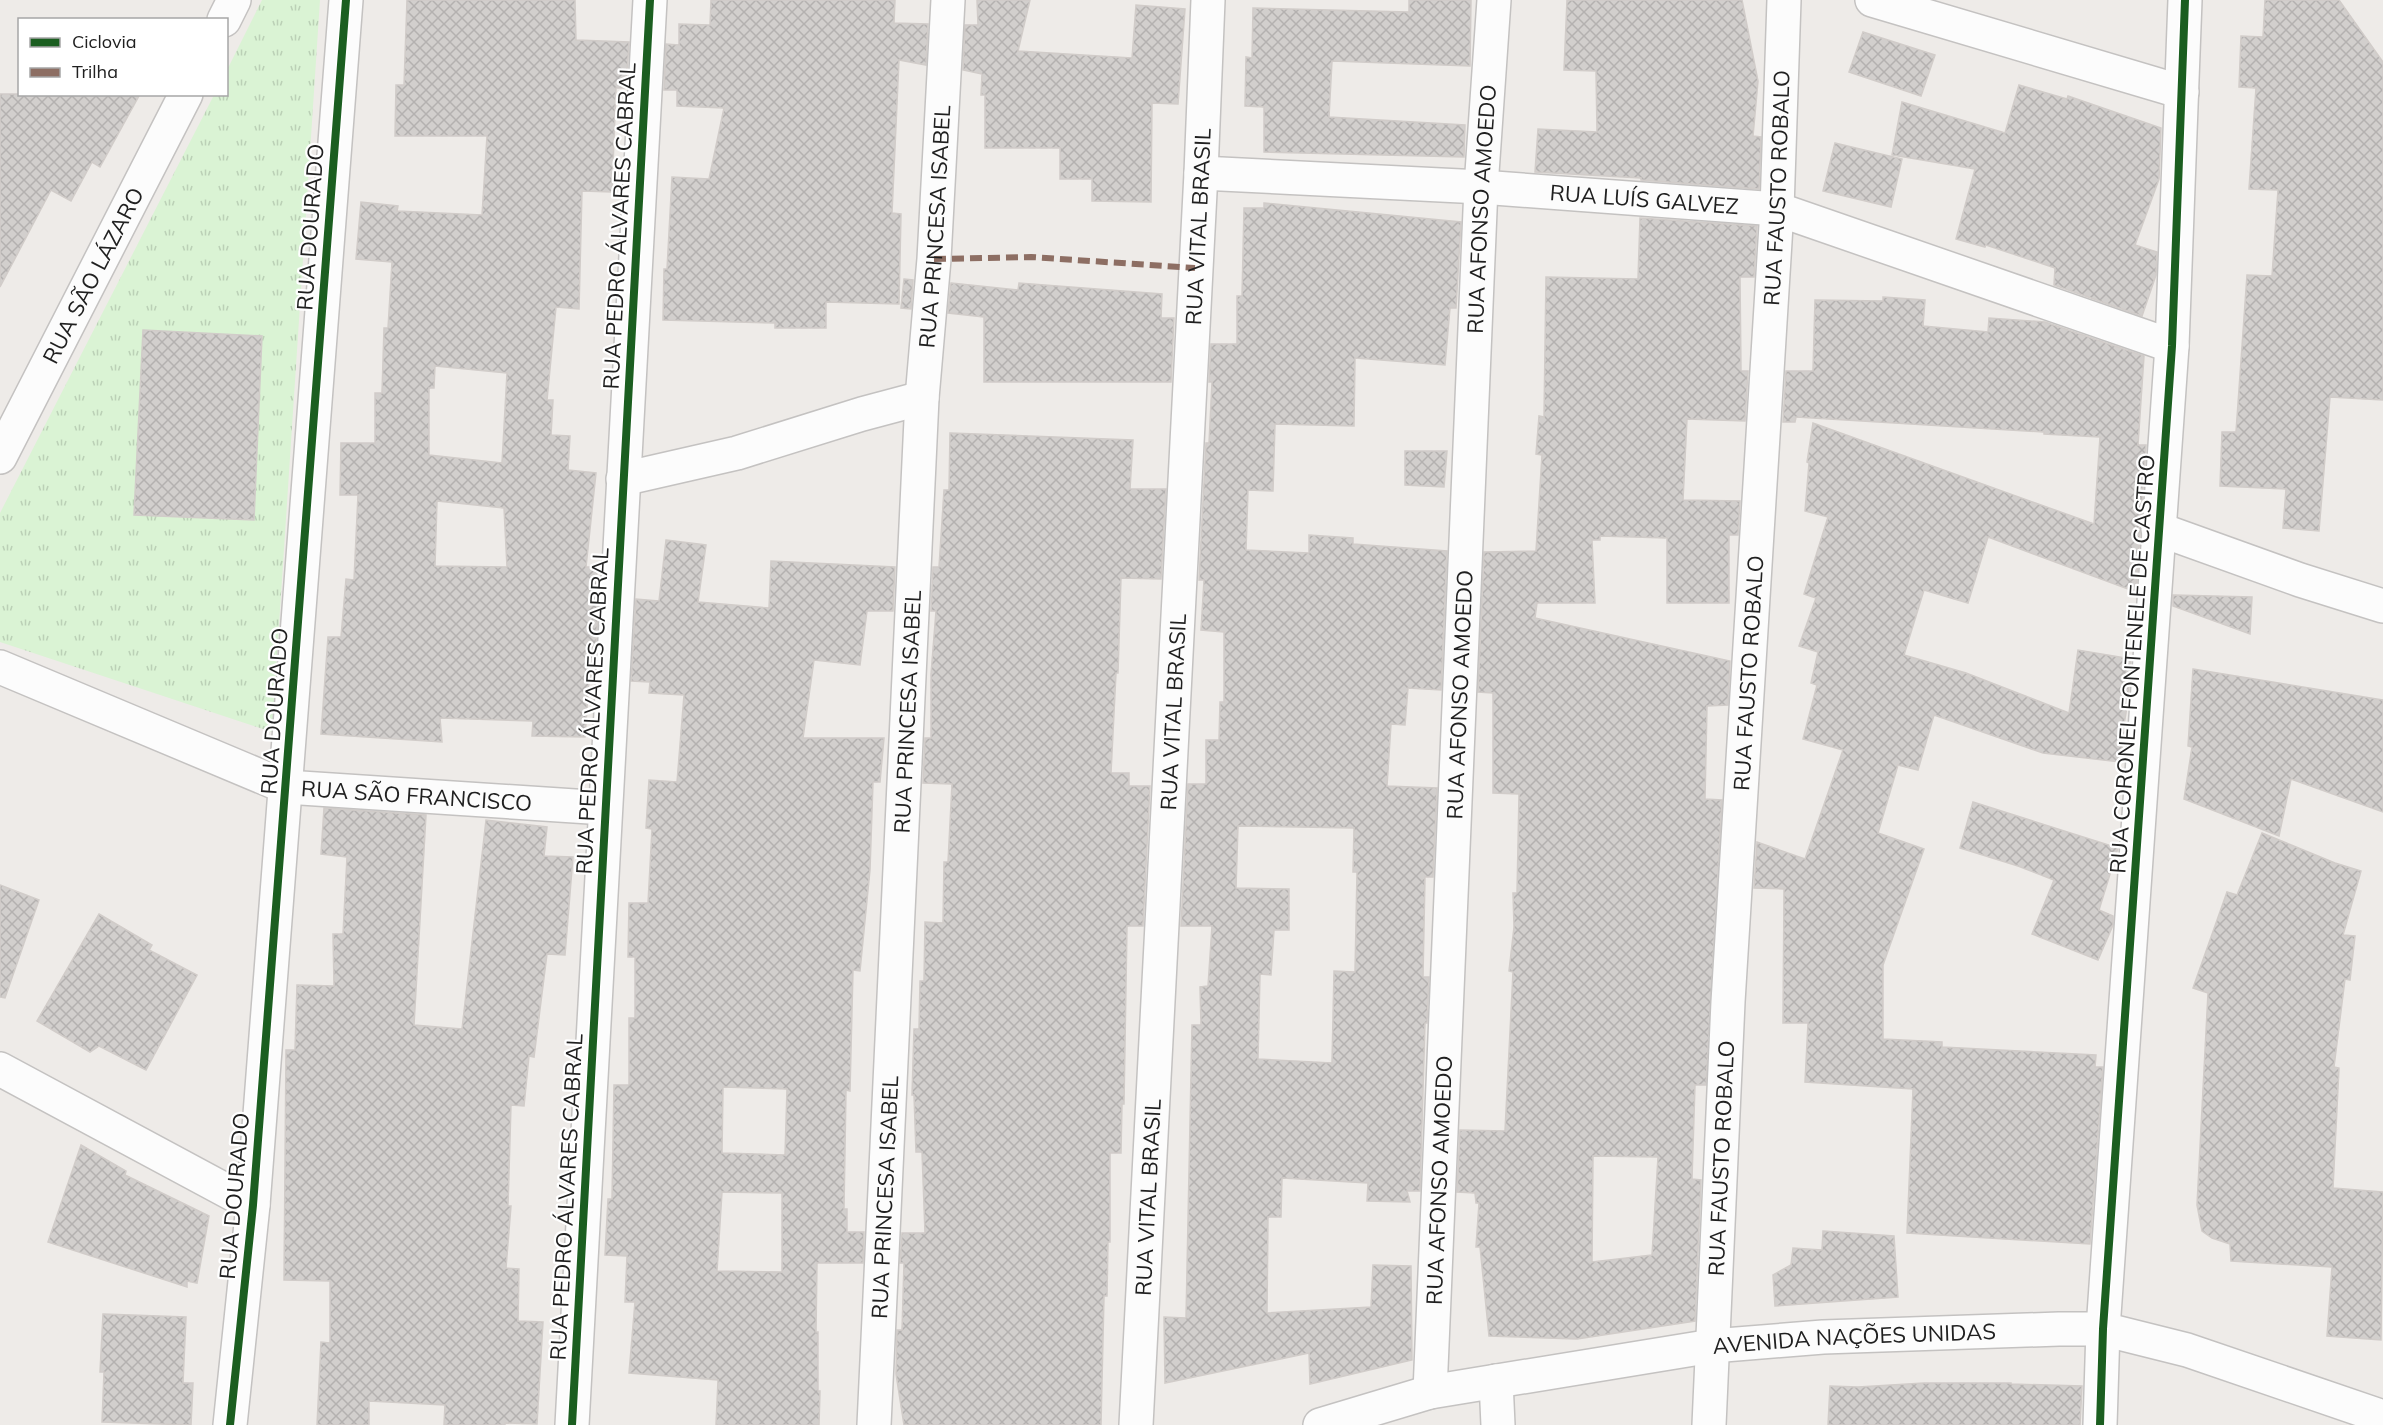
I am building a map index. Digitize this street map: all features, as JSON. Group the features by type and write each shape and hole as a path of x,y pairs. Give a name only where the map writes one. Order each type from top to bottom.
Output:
{"street":[{"path":"225,18 234,0"},
{"name":"RUA DOURADO","path":"230,1425 252,1205 346,0"},
{"name":"RUA PEDRO ÁLVARES CABRAL","path":"572,1425 650,0"},
{"name":"RUA PRINCESA ISABEL","path":"874,1425 922,399 934,259 948,0"},
{"name":"RUA VITAL BRASIL","path":"1136,1425 1208,0"},
{"name":"RUA AFONSO AMOEDO","path":"1430,1392 1481,187 1494,0"},
{"name":"RUA FAUSTO ROBALO","path":"1709,1425 1728,1002 1777,209 1784,0"},
{"path":"1872,0 2182,92"},
{"name":"RUA CORONEL FONTENELE DE CASTRO","path":"2100,1425 2103,1329 2172,345 2185,0"},
{"name":"RUA SÃO LÁZARO","path":"0,457 185,96"},
{"name":"RUA LUÍS GALVEZ","path":"1201,173 1481,187 1777,209 2172,345"},
{"path":"623,479 737,453 862,414 922,399"},
{"path":"2158,529 2300,580 2383,606"},
{"name":"RUA SÃO FRANCISCO","path":"0,667 286,787 605,808"},
{"path":"0,1069 252,1205"},
{"name":"AVENIDA NAÇÕES UNIDAS","path":"1320,1425 1430,1392 1712,1346 1823,1337 2103,1329 2187,1350 2383,1417"},
{"path":"1496,1381 1498,1425"}],"green space":[{"path":"262,0 320,0 272,732 0,642 0,513 213,96 228,96 228,68"}],"building":[{"path":"407,0 575,0 576,40 629,42 626,88 616,88 612,192 582,191 579,309 556,307 547,400 553,400 551,435 570,436 568,470 596,473 586,567 597,567 596,597 599,597 594,680 589,680 585,737 532,736 533,721 440,718 442,742 321,734 328,637 341,637 346,579 354,580 358,495 340,495 341,443 375,443 375,393 382,393 384,328 388,328 392,262 356,259 361,202 398,206 397,211 482,215 487,136 395,136 396,85 404,85","holes":["435,366 507,373 502,463 429,455 429,388 434,388","437,501 504,508 507,567 435,566"]},
{"path":"711,0 895,0 894,23 928,24 926,65 899,60 892,213 901,214 899,304 826,302 826,328 775,328 775,323 663,320 664,269 667,269 672,177 709,179 724,108 677,106 677,90 664,90 666,44 679,45 679,24 710,25"},
{"path":"977,0 1030,0 1018,51 1132,58 1136,5 1185,9 1178,104 1152,103 1151,202 1092,201 1092,179 1060,179 1060,148 985,148 985,95 981,95 982,74 963,70 965,25 978,25"},
{"path":"1409,0 1471,0 1470,66 1332,61 1329,117 1465,125 1464,157 1264,152 1264,107 1245,106 1246,57 1252,58 1253,8 1409,12"},
{"path":"1567,0 1742,0 1758,81 1753,136 1761,137 1759,189 1641,180 1641,178 1535,172 1538,129 1597,132 1596,71 1564,70"},
{"path":"2265,0 2339,0 2383,62 2383,400 2330,397 2319,531 2283,528 2286,489 2220,486 2222,432 2236,432 2247,275 2272,276 2278,190 2249,189 2256,88 2239,87 2241,36 2263,37"},
{"path":"1863,32 1935,55 1921,96 1849,72"},
{"path":"2019,85 2067,99 2068,96 2161,128 2159,179 2135,245 2157,252 2156,275 2142,316 2054,285 2055,268 1986,245 1985,247 1956,239 1975,169 1892,155 1902,102 2005,133"},
{"path":"0,94 139,96 100,167 92,162 71,201 51,190 0,287"},
{"path":"1835,143 1902,159 1891,207 1823,191"},
{"path":"1264,203 1461,222 1456,308 1450,308 1445,365 1355,358 1354,426 1275,424 1273,491 1248,490 1246,550 1309,553 1309,535 1353,538 1353,544 1447,551 1441,690 1408,688 1405,725 1391,724 1387,786 1437,788 1433,877 1425,877 1423,977 1429,977 1427,1023 1425,1023 1420,1191 1407,1191 1410,1202 1367,1201 1368,1183 1282,1178 1281,1217 1268,1217 1267,1313 1371,1307 1373,1265 1411,1266 1412,1360 1310,1384 1309,1353 1165,1383 1164,1317 1186,1318 1192,1025 1201,1025 1200,987 1208,986 1212,926 1181,926 1188,784 1206,784 1206,740 1219,740 1220,702 1224,702 1224,632 1201,630 1204,580 1199,580 1206,443 1209,443 1211,344 1237,344 1237,296 1242,296 1244,208 1264,208","holes":["1238,826 1354,828 1353,872 1357,872 1355,972 1334,971 1332,1063 1258,1059 1260,974 1271,975 1274,930 1289,930 1289,889 1236,888"]},
{"path":"1640,218 1757,226 1754,277 1740,277 1741,371 1748,371 1745,421 1687,419 1683,500 1740,501 1738,535 1729,535 1729,603 1667,603 1667,538 1600,536 1600,540 1592,540 1595,603 1537,603 1535,618 1730,661 1728,705 1707,706 1705,799 1722,800 1706,1085 1695,1085 1692,1179 1701,1180 1695,1321 1577,1339 1489,1336 1480,1247 1476,1247 1479,1203 1476,1203 1475,1193 1457,1192 1460,1130 1505,1131 1513,972 1509,971 1514,927 1513,893 1517,893 1519,794 1493,793 1493,693 1478,692 1484,552 1536,551 1542,455 1536,454 1539,416 1544,417 1546,277 1638,279","holes":["1593,1156 1658,1157 1652,1255 1592,1262"]},
{"path":"904,279 913,280 911,309 901,308"},
{"path":"951,283 1018,290 1019,283 1162,294 1161,318 1174,318 1171,382 984,382 984,317 948,313"},
{"path":"1883,297 1925,300 1923,326 1988,332 1989,318 2045,322 2144,356 2138,445 2146,445 2136,592 1988,537 1968,603 1924,590 1904,655 1966,673 2069,713 2078,650 2131,659 2120,762 2043,753 1934,715 1918,770 1898,765 1878,833 1924,849 1883,965 1883,1039 1942,1042 1942,1047 2096,1055 2095,1067 2103,1067 2090,1244 1907,1233 1913,1089 1805,1082 1808,1023 1783,1023 1784,889 1754,888 1757,842 1805,859 1843,750 1803,739 1817,685 1811,683 1818,652 1799,646 1816,598 1804,594 1828,517 1805,511 1809,463 1807,462 1813,423 2094,524 2100,437 1796,417 1795,422 1783,422 1786,371 1813,371 1815,300 1883,301"},
{"path":"143,330 262,336 254,520 134,515"},
{"path":"950,433 1133,440 1130,489 1166,489 1161,579 1121,578 1118,673 1116,673 1111,773 1129,773 1129,786 1150,786 1143,926 1127,926 1124,1104 1122,1104 1121,1153 1110,1153 1110,1242 1108,1242 1107,1296 1104,1296 1101,1425 904,1425 896,1374 897,1330 902,1330 904,1263 900,1263 902,1233 925,1233 922,1152 916,1152 914,1095 912,1095 914,1029 919,1029 920,981 924,981 925,922 943,923 944,862 948,862 952,784 923,783 925,738 931,738 931,674 936,611 931,611 933,567 939,567 944,490 949,490"},
{"path":"1405,451 1447,451 1444,487 1405,485"},
{"path":"666,540 706,545 698,602 769,608 771,561 895,567 893,611 867,611 860,665 814,660 803,738 884,738 880,782 873,782 870,870 860,971 853,970 850,1091 846,1090 844,1209 847,1209 847,1232 864,1232 863,1263 817,1263 816,1332 818,1332 818,1391 820,1391 819,1425 716,1425 718,1380 629,1373 635,1302 625,1302 627,1256 605,1255 608,1199 612,1199 614,1085 629,1085 629,1018 635,1018 635,957 628,957 629,903 648,903 652,829 646,828 649,780 677,782 684,695 649,693 650,682 631,681 636,599 659,601","holes":["723,1087 787,1089 785,1155 722,1153","722,1192 782,1193 782,1272 717,1271"]},
{"path":"2173,595 2252,597 2250,634 2173,606"},
{"path":"2193,669 2383,700 2383,812 2291,779 2279,836 2184,799 2192,747 2188,746"},
{"path":"1973,802 2118,848 2099,910 2113,916 2113,925 2098,960 2032,934 2054,880 1960,848"},
{"path":"324,808 426,815 414,1025 462,1029 486,820 547,827 544,856 573,857 565,955 547,954 534,1057 529,1056 524,1106 511,1105 508,1206 511,1206 506,1268 519,1269 518,1321 543,1322 537,1424 444,1425 445,1405 369,1401 369,1425 317,1425 321,1342 330,1343 330,1281 284,1280 286,1050 295,1050 297,985 334,986 333,934 343,934 347,857 321,854"},
{"path":"2262,833 2335,863 2361,871 2343,935 2355,936 2350,980 2345,979 2334,1067 2339,1068 2333,1188 2383,1192 2381,1340 2327,1336 2332,1267 2231,1261 2230,1244 2212,1238 2202,1231 2197,1205 2208,993 2193,988 2227,892 2237,895"},
{"path":"0,885 39,900 5,998 0,997"},
{"path":"99,914 152,945 149,950 197,975 146,1070 99,1046 90,1052 37,1021"},
{"path":"81,1145 126,1171 125,1175 209,1216 197,1283 187,1281 187,1287 48,1242"},
{"path":"1823,1231 1894,1236 1898,1297 1775,1306 1773,1275 1791,1265 1793,1248 1822,1250"},
{"path":"103,1314 186,1317 183,1383 193,1383 191,1425 102,1422 104,1372 100,1372"},
{"path":"1924,1383 2082,1386 2080,1425 1828,1425 1830,1386 1858,1387"}],"marked path":[{"path":"934,259 1031,257 1195,268"}],"cycle path":[{"path":"230,1425 253,1205 346,0"},
{"path":"572,1425 650,0"},
{"path":"2100,1425 2103,1329 2172,346 2185,0"}]}
